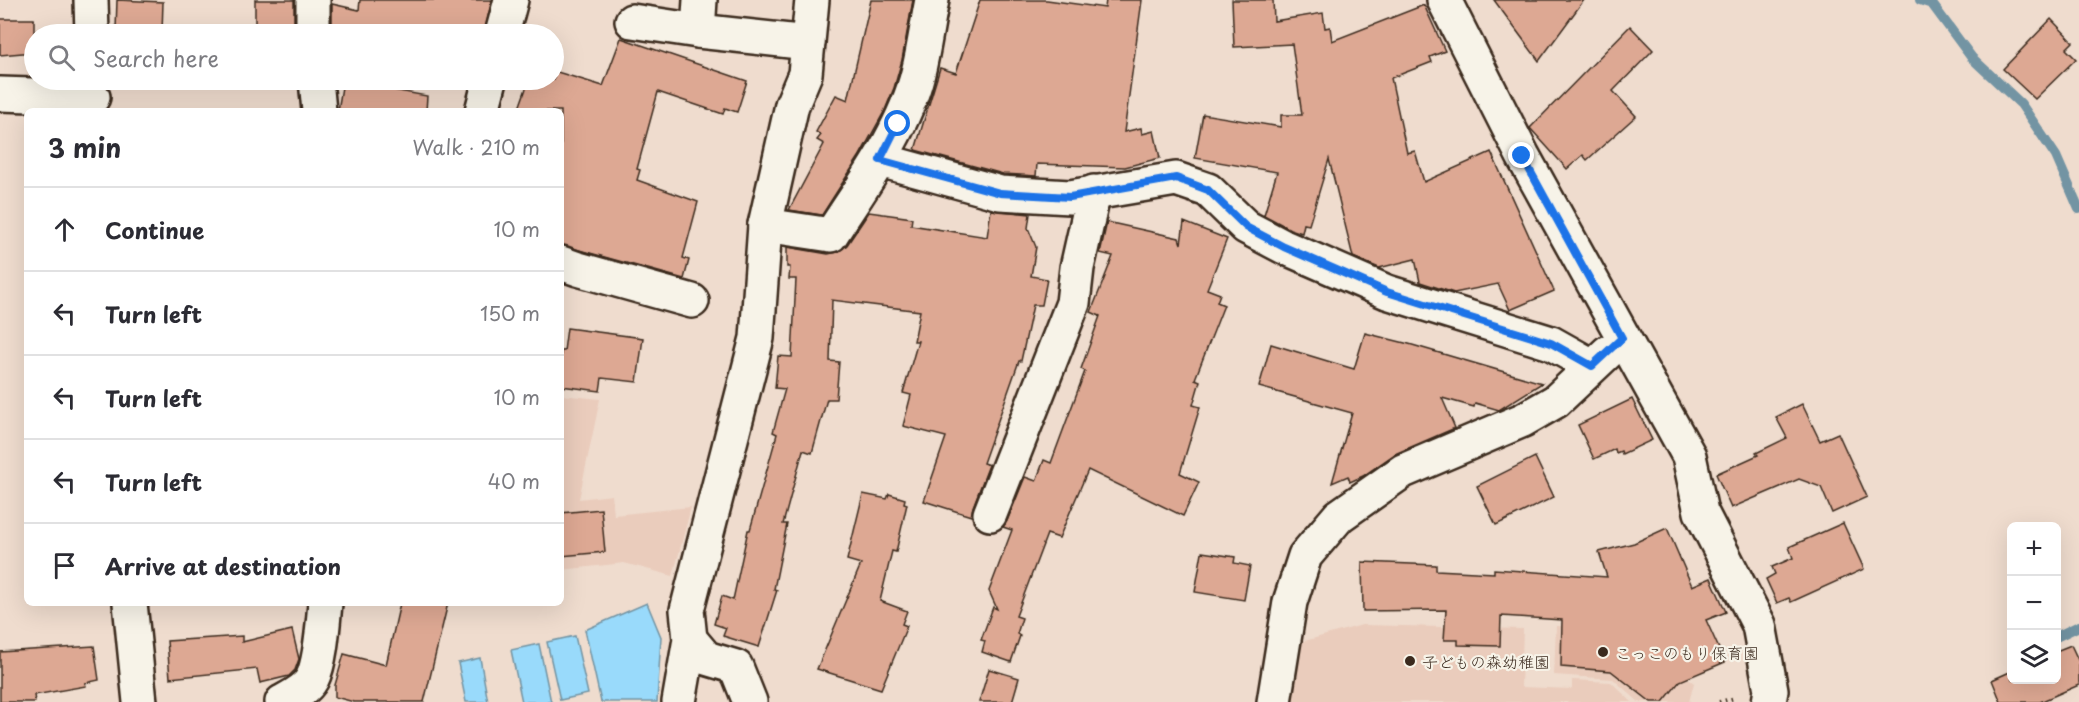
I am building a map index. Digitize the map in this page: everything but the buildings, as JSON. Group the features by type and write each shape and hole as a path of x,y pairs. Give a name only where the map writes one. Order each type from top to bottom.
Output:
{"street":[{"path":"91,0 92,24"},
{"path":"313,0 313,24"},
{"path":"505,24 511,0"},
{"path":"679,702 690,639 687,610 757,338 765,225 792,105 805,74 812,0"},
{"path":"765,225 831,235 880,160 898,124 918,74 932,0"},
{"path":"1444,0 1522,156 1689,456 1701,512 1759,625 1771,690 1769,702"},
{"path":"632,21 699,16 808,43"},
{"path":"317,90 319,108"},
{"path":"483,108 487,90"},
{"path":"0,94 93,96"},
{"path":"880,160 1000,193 1070,197 1176,178 1208,190 1246,227 1284,247 1387,292 1551,343 1592,366"},
{"path":"990,514 1073,303 1077,268 1094,192"},
{"path":"564,264 692,301"},
{"path":"1274,702 1290,602 1305,556 1339,516 1403,471 1523,420 1556,401 1622,338"},
{"path":"130,606 140,702"},
{"path":"282,702 297,694 312,679 318,655 325,606"},
{"path":"690,639 706,658 736,667 750,702"}],"shaded area":[{"path":"564,395 600,399 579,499 612,495 614,515 691,507 673,576 624,563 564,570"},
{"name":"子どもの森幼稚園","path":"1362,625 1523,629 1521,687 1572,689 1572,680 1611,682 1632,702 1291,702 1301,642"},
{"name":"こっこのもり保育園","path":"1556,626 1619,628 1694,683 1689,702 1639,702 1613,679 1554,675"}],"water":[{"path":"647,603 661,637 657,702 601,702 585,630"},
{"path":"575,636 588,694 560,700 547,642"},
{"path":"539,644 551,702 522,702 511,650"},
{"path":"480,658 488,702 466,702 458,663"}],"waterway":[{"path":"1920,0 1932,4 1972,58 2021,104 2056,156 2079,209"},
{"path":"2061,635 2079,626"}],"place":[{"name":"こっこのもり保育園","path":"1603,652"},
{"name":"子どもの森幼稚園","path":"1410,661"}],"route":[{"path":"898,124 880,160 1000,193 1070,197 1176,178 1208,190 1246,227 1284,247 1387,292 1551,343 1592,366 1622,338 1522,156"}]}
